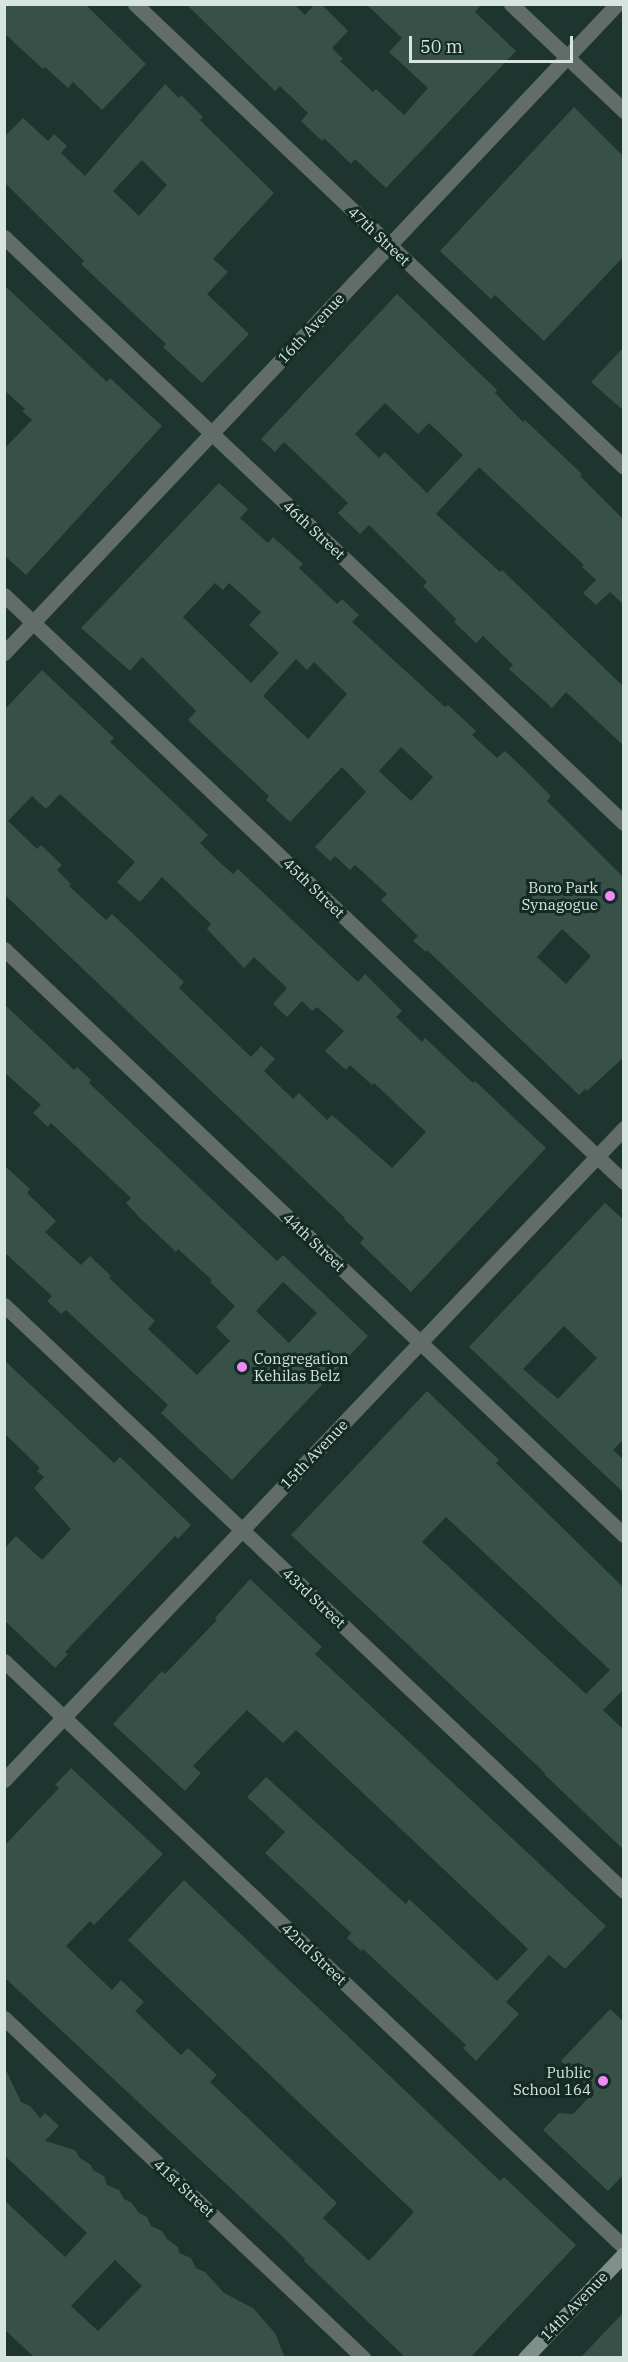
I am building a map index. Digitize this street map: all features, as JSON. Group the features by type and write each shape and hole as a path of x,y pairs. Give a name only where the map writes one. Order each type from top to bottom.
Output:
{"main road":[{"name":"14th Avenue","path":"525,2358 624,2254"}],"street":[{"name":"47th Street","path":"135,4 624,467"},
{"path":"511,4 624,111"},
{"name":"16th Avenue","path":"4,653 617,4"},
{"name":"46th Street","path":"4,237 624,823"},
{"name":"45th Street","path":"4,595 624,1182"},
{"name":"44th Street","path":"4,950 624,1535"},
{"name":"15th Avenue","path":"4,1780 624,1128"},
{"name":"43rd Street","path":"4,1305 624,1891"},
{"name":"42nd Street","path":"4,1661 624,2247"},
{"name":"41st Street","path":"4,2018 364,2358"}],"building":[{"path":"4,4 85,4 146,64 102,110 73,82 68,88 45,67 43,69 4,33"},
{"path":"186,4 294,4 305,15 315,4 321,4 348,31 332,48 343,59 340,61 373,92 376,89 404,115 428,88 389,52 402,38 366,4 482,4 475,12 516,51 386,188 355,159 351,164 324,138 322,141 301,121 308,113 280,86 275,91"},
{"path":"165,84 179,98 181,95 203,117 200,120 274,193 213,259 228,272 207,294 249,334 202,383 163,347 166,344 81,264 84,261 4,182 4,137 23,118 48,141 54,134 67,146 61,153 85,176","holes":["142,160 167,185 139,216 113,191"]},
{"path":"574,107 624,157 624,256 544,341 495,295 491,299 440,251"},
{"path":"4,285 107,382 110,378 162,426 26,575 4,555 4,449 32,420 22,411 25,409 4,390"},
{"path":"397,294 497,390 495,393 523,422 525,420 582,474 580,476 624,520 624,605 610,592 596,605 583,593 596,580 582,567 584,565 479,467 436,514 500,572 502,570 624,687 624,746 566,692 552,708 509,669 513,665 483,636 476,643 454,622 456,619 423,586 427,582 369,525 360,534 338,513 348,503 284,442 275,452 261,439","holes":["385,403 418,434 429,423 463,455 427,493 385,452 379,458 355,434"]},
{"path":"624,347 624,411 591,382"},
{"path":"219,483 248,509 240,518 268,543 273,537 303,564 299,568 337,604 342,599 359,615 352,622 445,707 448,705 476,731 472,735 497,758 505,751 551,796 547,801 624,878 624,1057 587,1091 585,1089 579,1095 427,950 426,952 413,941 418,936 381,900 387,894 355,865 350,870 335,856 330,861 315,847 366,792 342,767 290,822 266,800 269,796 188,720 196,711 142,657 130,671 81,628","holes":["215,583 223,590 229,583 261,612 249,625 279,653 251,683 183,617","296,659 307,670 314,662 347,694 308,739 263,696","401,747 433,777 411,801 379,771","562,929 591,956 566,984 537,957"]},
{"path":"42,670 114,738 110,742 208,835 200,843 217,860 233,874 238,869 358,982 365,974 402,1011 396,1017 422,1042 425,1038 473,1083 475,1081 546,1148 411,1292 360,1243 364,1238 345,1218 4,894 4,710","holes":["60,794 135,862 117,882 140,902 162,877 211,924 207,929 244,968 254,957 287,988 273,1004 287,1017 302,1001 312,1011 317,1007 344,1031 325,1051 346,1070 350,1065 372,1085 374,1083 426,1132 392,1168 332,1115 327,1120 299,1093 293,1099 264,1071 275,1059 261,1046 251,1057 179,988 184,982 112,914 106,920 69,886 71,884 57,870 62,865 41,845 37,849 8,821 32,796 46,809"]},
{"path":"4,1004 74,1070 77,1067 91,1080 89,1083 277,1261 283,1255 368,1336 232,1480 161,1413 168,1405 66,1310 61,1314 47,1301 52,1296 4,1252 4,1165 30,1189 27,1193 56,1221 45,1232 81,1265 90,1256 111,1276 109,1278 155,1321 148,1329 197,1375 230,1341 216,1327 235,1306 210,1282 212,1280 178,1249 176,1252 139,1217 126,1203 131,1198 51,1123 48,1127 33,1113 41,1105 4,1072","holes":["283,1282 317,1313 289,1343 256,1311"]},
{"path":"605,1203 624,1220 624,1439 613,1450 624,1460 624,1493 469,1347","holes":["564,1326 597,1358 558,1399 523,1369"]},
{"path":"4,1360 114,1463 120,1457 191,1525 178,1539 175,1536 65,1652 68,1654 55,1668 4,1620 4,1549 16,1536 42,1560 71,1529 34,1488 44,1477 37,1471 40,1468 4,1433"},
{"path":"427,1391 499,1460 496,1463 624,1588 624,1689 603,1710 624,1730 624,1850 545,1773 291,1535","holes":["446,1517 610,1670 586,1694 422,1542"]},
{"path":"250,1579 322,1647 315,1654 606,1926 565,1969 549,1955 506,2002 519,2014 476,2061 463,2048 466,2045 363,1949 361,1951 347,1938 351,1933 265,1853 285,1832 247,1797 266,1777 406,1904 409,1899 497,1981 528,1949 296,1730 283,1743 247,1710 193,1766 201,1773 185,1791 113,1724 162,1671 165,1674 217,1620 215,1618"},
{"path":"71,1768 163,1854 94,1925 90,1921 66,1946 112,1990 121,1980 144,2002 135,2011 181,2055 188,2048 217,2075 210,2082 337,2203 323,2218 369,2261 414,2212 128,1940 184,1880 500,2181 504,2177 576,2245 470,2358 406,2358 304,2261 305,2259 283,2237 4,1977 4,1846 59,1788 55,1785"},
{"name":"Public School 164","path":"610,2009 624,2022 624,2174 608,2191 543,2130 559,2113 573,2114 594,2092 561,2061"},
{"path":"4,2066 21,2102 30,2106 40,2118 45,2113 59,2126 45,2141 75,2150 80,2158 91,2165 93,2170 104,2176 107,2185 119,2190 124,2199 147,2217 151,2226 162,2231 167,2239 178,2247 179,2253 191,2258 196,2268 205,2272 224,2293 253,2308 275,2333 285,2358 35,2358 4,2329 4,2200 65,2257 87,2233 4,2155","holes":["115,2260 142,2286 98,2331 71,2306"]},
{"path":"624,2312 624,2358 580,2358"}],"place":[{"name":"Boro Park Synagogue","path":"610,896"},
{"name":"Congregation Kehilas Belz","path":"242,1367"},
{"name":"Public School 164","path":"603,2081"}]}
